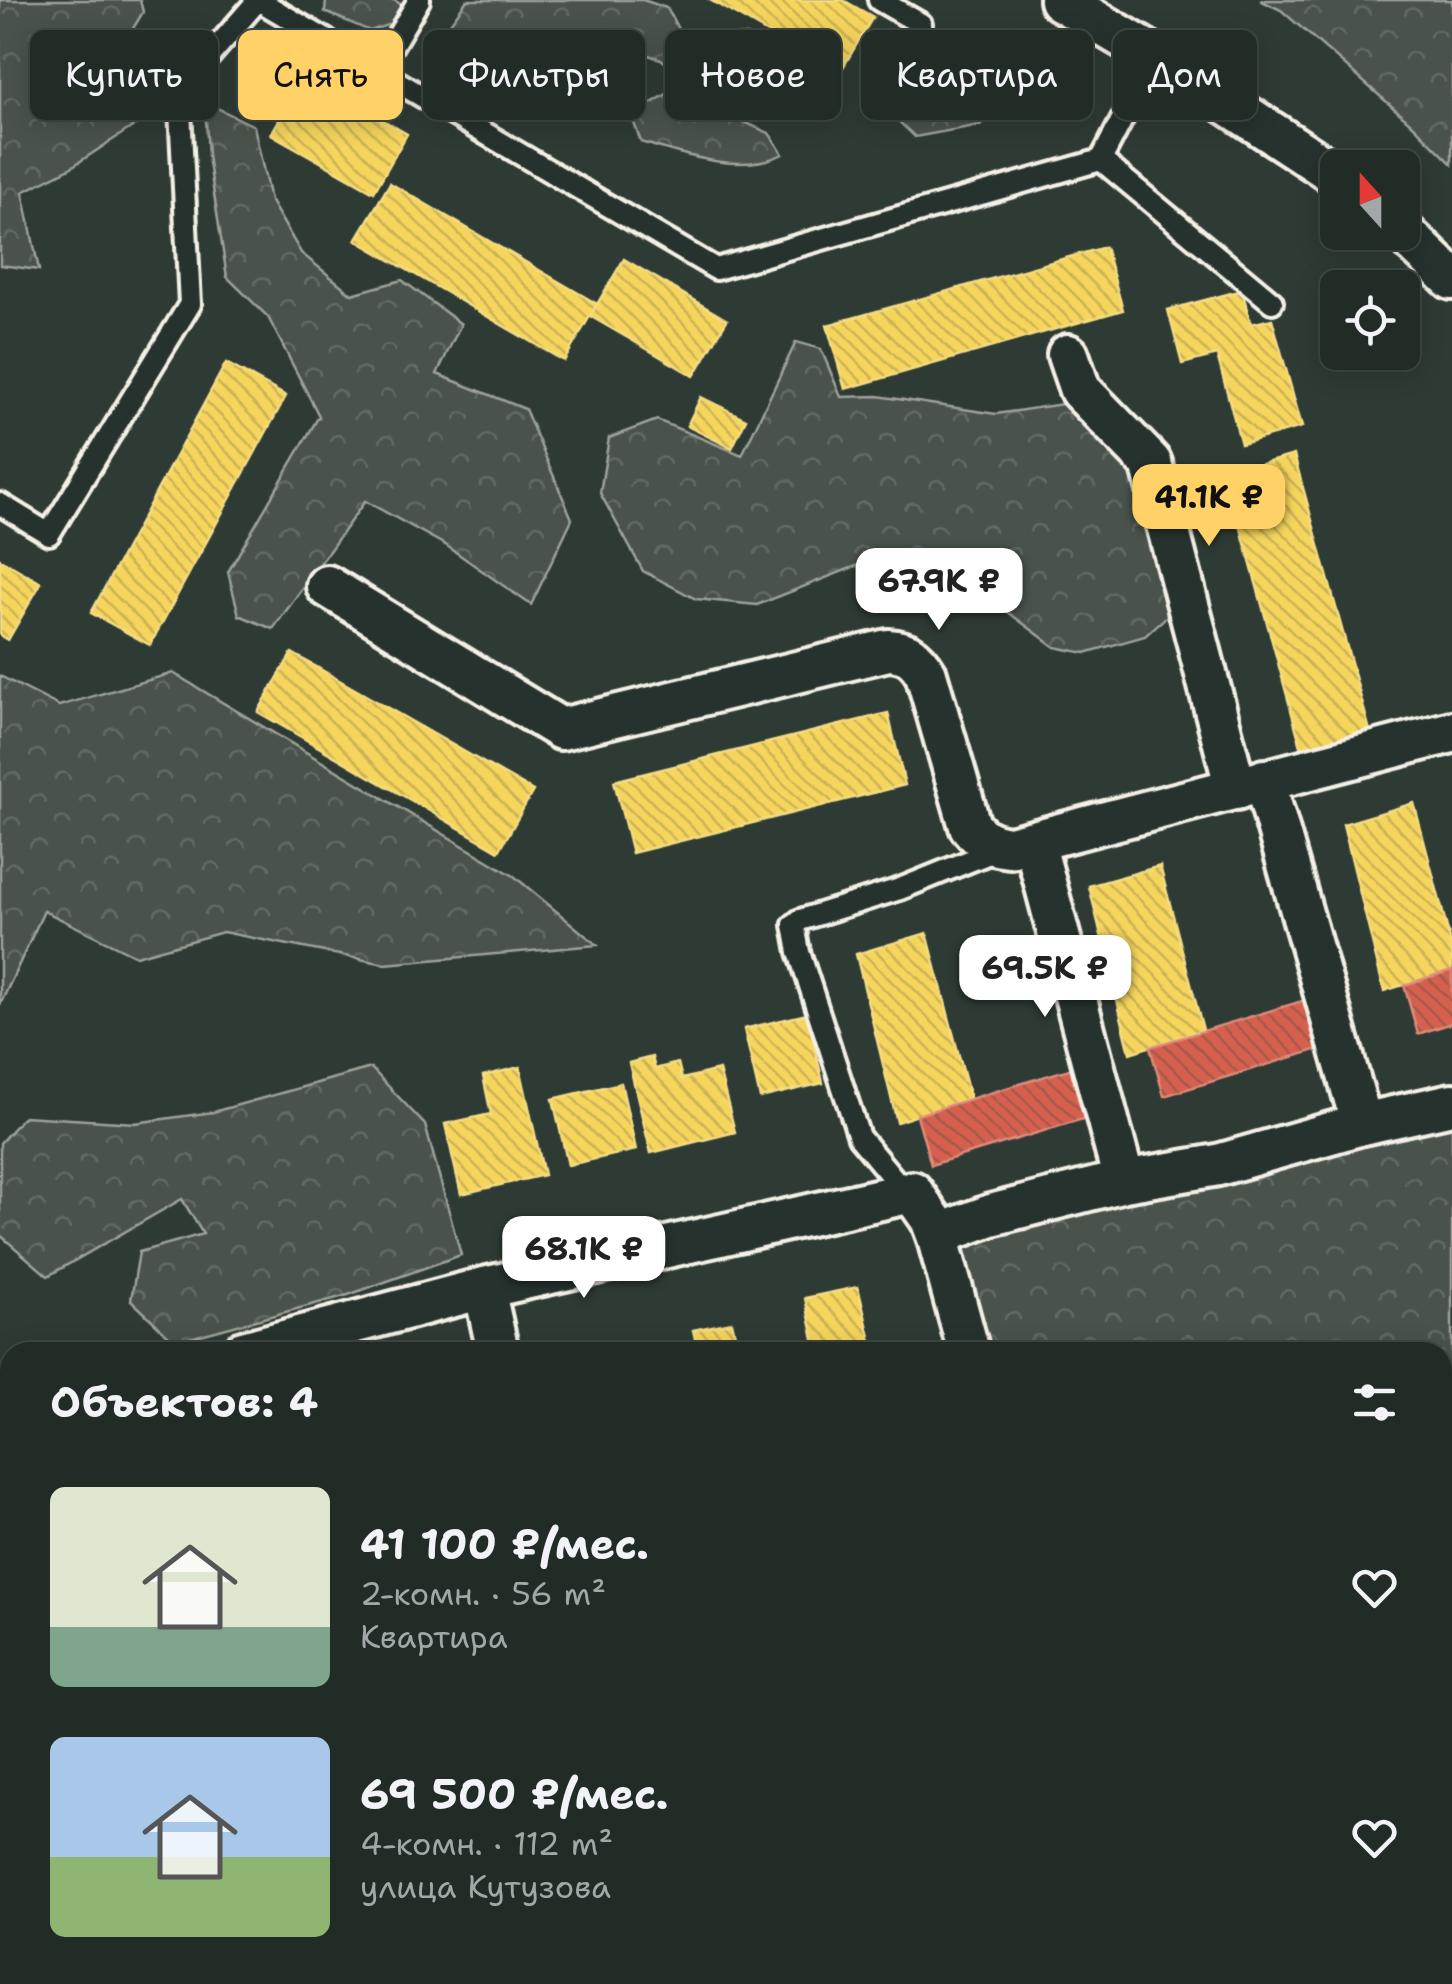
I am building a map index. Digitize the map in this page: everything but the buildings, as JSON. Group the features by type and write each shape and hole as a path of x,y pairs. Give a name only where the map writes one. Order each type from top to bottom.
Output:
{"street":[{"path":"1060,0 1113,31"},
{"path":"1253,120 1320,164"},
{"path":"1420,248 1452,279"},
{"path":"1068,355 1080,390 1150,462 1250,785 1362,1124"},
{"path":"327,586 561,729 888,650 904,650 918,660 926,674 970,826 992,846 1020,844 1452,732"},
{"path":"1020,844 1124,1181"},
{"path":"937,1235 991,1216 1124,1181 1218,1165 1362,1124 1452,1104"},
{"path":"281,1342 484,1288 912,1192 937,1235 967,1342"},
{"path":"484,1288 496,1342"}],"lane":[{"path":"0,504 49,534 190,304 179,91 258,0 308,30"},
{"path":"401,30 418,0"},
{"path":"879,0 921,24"},
{"path":"403,86 716,269 1101,160 1122,120"},
{"path":"1101,160 1272,302"},
{"path":"912,1192 898,1185 859,1137 799,952 794,925 1020,844"}],"green space":[{"path":"0,0 140,0 143,12 132,30 30,30 30,120 140,122 70,168 23,192 39,270 0,265"},
{"path":"326,0 394,0 402,5 399,21 373,30 325,12"},
{"path":"467,0 643,0 667,8 678,30 665,30 665,62 645,54 645,30 445,30"},
{"path":"1260,0 1452,0 1452,164 1411,123 1281,10"},
{"path":"665,95 665,120 740,120 769,133 783,154 767,160 731,163 641,142 633,120 645,120 645,107"},
{"path":"218,108 254,126 270,200 301,253 352,294 402,280 461,324 437,374 525,409 572,519 531,605 447,546 365,501 273,629 239,615 228,572 319,416 268,317 227,277 206,120 218,120"},
{"path":"897,120 985,120 980,125 915,137"},
{"path":"796,342 821,349 841,397 878,396 996,414 1089,400 1114,414 1187,598 1145,636 1085,653 1055,647 955,573 894,551 757,605 696,599 643,571 600,493 609,438 657,420 742,455"},
{"path":"173,673 514,876 597,945 385,964 223,932 136,956 44,911 0,1005 0,676 59,706"},
{"path":"371,1068 425,1125 461,1255 348,1295 175,1342 131,1300 139,1252 203,1234 182,1199 48,1276 0,1235 0,1143 24,1116 135,1123 213,1112"},
{"path":"1452,1089 1452,1342 982,1342 948,1209 1169,1172"}]}
